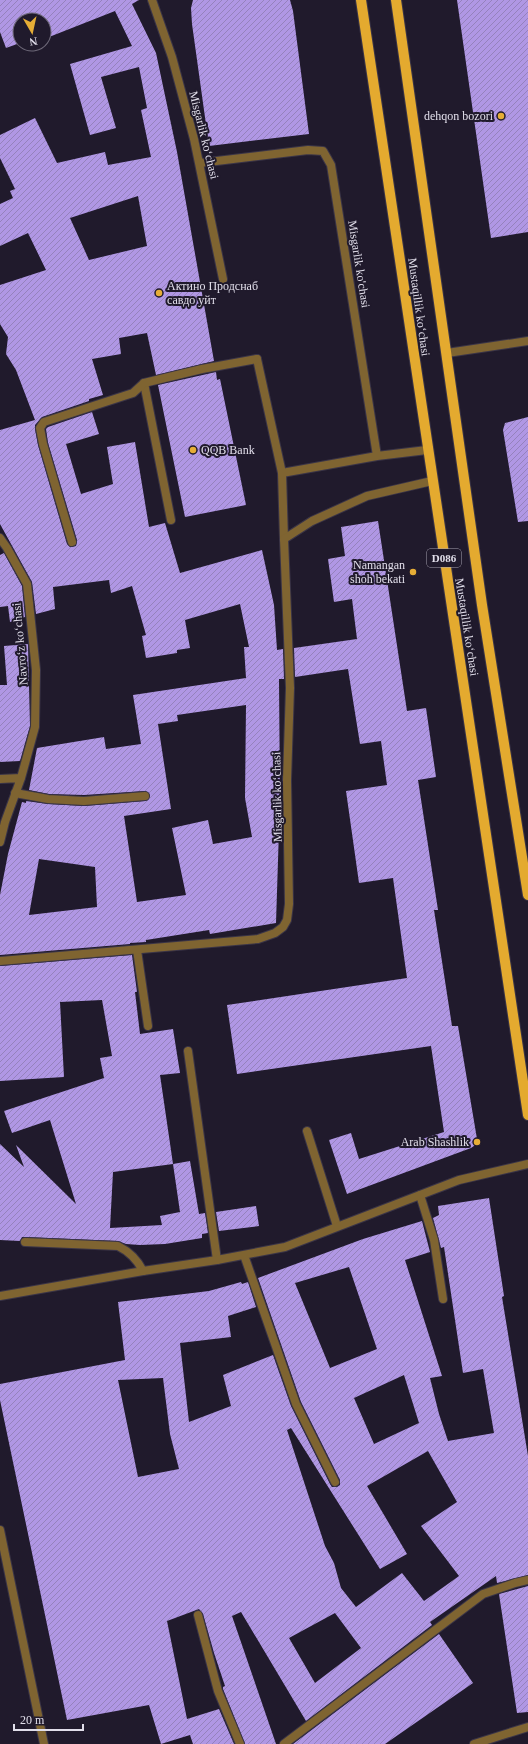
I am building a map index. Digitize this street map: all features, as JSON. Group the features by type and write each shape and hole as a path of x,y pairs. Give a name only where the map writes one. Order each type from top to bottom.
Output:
{"main road":[{"name":"Mustaqillik koʻchasi","path":"361,0 427,450 528,1115"},
{"name":"Mustaqillik koʻchasi","path":"396,0 482,605 528,895"}],"street":[{"name":"Misgarlik koʻchasi","path":"152,0 172,57 200,163 223,278"},
{"name":"Misgarlik ko'chasi","path":"200,163 308,150 323,151 331,165 377,456"},
{"path":"447,353 528,341"},
{"name":"Misgarlik koʻchasi","path":"0,961 258,939 275,933 283,927 287,920 290,880 287,780 290,688 282,474 257,359 202,369 144,383"},
{"path":"72,542 43,444 40,428 44,422 133,392 144,383 171,520"},
{"path":"282,474 377,456 427,450"},
{"path":"284,539 312,521 367,496 432,482"},
{"name":"Navroʻz koʻchasi","path":"0,538 27,584 36,670 35,727 21,778 0,842"},
{"path":"0,779 21,778"},
{"path":"15,793 48,799 84,801 145,796"},
{"path":"137,950 148,1026"},
{"path":"188,1051 217,1260"},
{"path":"307,1131 337,1226"},
{"path":"0,1296 143,1271 217,1260 285,1247 459,1180 528,1164"},
{"path":"420,1195 434,1240 443,1299"},
{"path":"25,1242 118,1246 126,1250 137,1260 143,1271"},
{"path":"244,1255 296,1404 334,1482"},
{"path":"0,1530 44,1744"},
{"path":"284,1744 483,1594 528,1580"},
{"path":"198,1615 218,1691 240,1744"},
{"path":"474,1744 528,1727"}],"building":[{"path":"0,0 139,0 132,4 156,53 177,152 214,361 156,375 147,333 119,338 121,354 92,359 103,395 42,417 35,425 35,429 38,445 67,544 70,547 76,546 77,540 48,443 46,429 92,412 99,434 66,444 81,494 113,484 107,447 135,442 149,527 165,523 180,573 262,550 274,605 277,650 283,649 284,679 279,679 280,798 276,923 210,934 209,930 130,944 0,955 0,895 8,854 22,802 26,803 26,801 84,806 145,801 148,800 150,796 149,793 145,791 84,795 49,794 29,790 37,748 104,737 106,749 141,744 133,695 246,678 244,647 249,647 240,604 185,620 190,648 177,650 177,653 146,658 142,636 146,635 132,586 111,593 109,580 53,587 55,609 36,614 32,582 0,524 0,430 35,420 16,370 6,354 8,337 0,324 0,285 46,270 28,233 0,246 0,204 13,198 10,191 15,189 0,158 0,135 35,118 57,163 105,152 108,165 151,157 141,110 147,108 139,67 101,77 116,128 90,135 70,64 132,46 115,11 52,36 52,12 12,12 12,46 6,48 0,32","holes":["138,196 147,246 89,260 70,218","246,705 245,798 252,837 213,844 208,820 172,828 186,895 137,902 124,816 171,809 158,724 178,721 177,715","39,859 95,867 97,907 29,915"]},
{"path":"193,0 290,0 293,11 309,134 209,146 192,24 191,8"},
{"name":"dehqon bozori","path":"457,0 528,0 528,232 491,238"},
{"path":"216,372 217,380 220,379 246,505 185,517 158,385"},
{"path":"528,417 528,521 518,522 503,430 505,423"},
{"path":"378,521 407,711 426,708 436,777 418,780 438,910 434,910 452,1026 458,1026 477,1139 474,1146 471,1148 347,1194 329,1140 351,1133 359,1159 444,1132 431,1046 237,1074 227,1005 407,978 393,878 359,883 346,791 387,785 381,741 360,744 348,669 295,677 294,648 357,639 352,599 334,602 328,559 345,556 341,527"},
{"path":"4,553 22,586 25,617 10,622 8,606 0,607 0,555"},
{"path":"28,644 30,726 20,761 0,762 0,685 7,685 4,646"},
{"path":"132,955 137,992 135,992 140,1034 173,1029 180,1073 160,1075 173,1164 190,1161 199,1214 205,1213 208,1233 202,1234 202,1238 165,1244 140,1245 126,1244 118,1241 25,1237 22,1237 20,1241 0,1240 0,1144 24,1167 16,1145 76,1204 50,1120 12,1133 4,1111 104,1078 100,1058 112,1056 102,1000 60,1002 64,1077 0,1081 0,966","holes":["173,1164 180,1212 160,1216 162,1225 110,1228 113,1172"]},
{"path":"489,1198 504,1296 502,1297 528,1456 528,1575 497,1583 496,1576 430,1622 432,1625 306,1721 241,1612 232,1616 276,1744 245,1744 223,1689 225,1686 203,1614 199,1609 167,1621 187,1719 219,1709 234,1744 193,1744 190,1735 161,1744 149,1705 67,1720 0,1400 0,1384 125,1360 118,1302 209,1291 241,1282 242,1284 248,1282 256,1307 228,1316 231,1337 180,1343 189,1422 231,1406 223,1375 273,1355 291,1406 330,1484 332,1487 337,1487 340,1485 340,1480 301,1402 258,1278 363,1239 422,1221 430,1252 405,1260 442,1376 430,1378 439,1414 448,1441 494,1433 483,1369 463,1373 444,1247 441,1248 433,1218 439,1215 438,1206","holes":["349,1267 377,1349 330,1368 295,1283","404,1375 419,1423 374,1444 354,1398","163,1378 170,1434 179,1469 138,1477 118,1380","291,1428 380,1569 407,1554 367,1486 428,1451 457,1502 421,1526 459,1576 424,1601 402,1573 356,1607 341,1588 334,1563 325,1546 287,1430","335,1613 361,1648 315,1683 289,1638"]},
{"path":"256,1206 259,1226 219,1231 216,1212"},
{"path":"528,1586 528,1712 517,1713 499,1594"},
{"path":"439,1634 473,1683 385,1744 293,1744"}],"place":[{"name":"dehqon bozori","path":"501,116"},
{"name":"Актино Продснаб савдо уйт","path":"159,293"},
{"name":"QQB Bank","path":"193,450"},
{"name":"Namangan shoh bekati","path":"413,572"},
{"name":"Arab Shashlik","path":"477,1142"}]}
